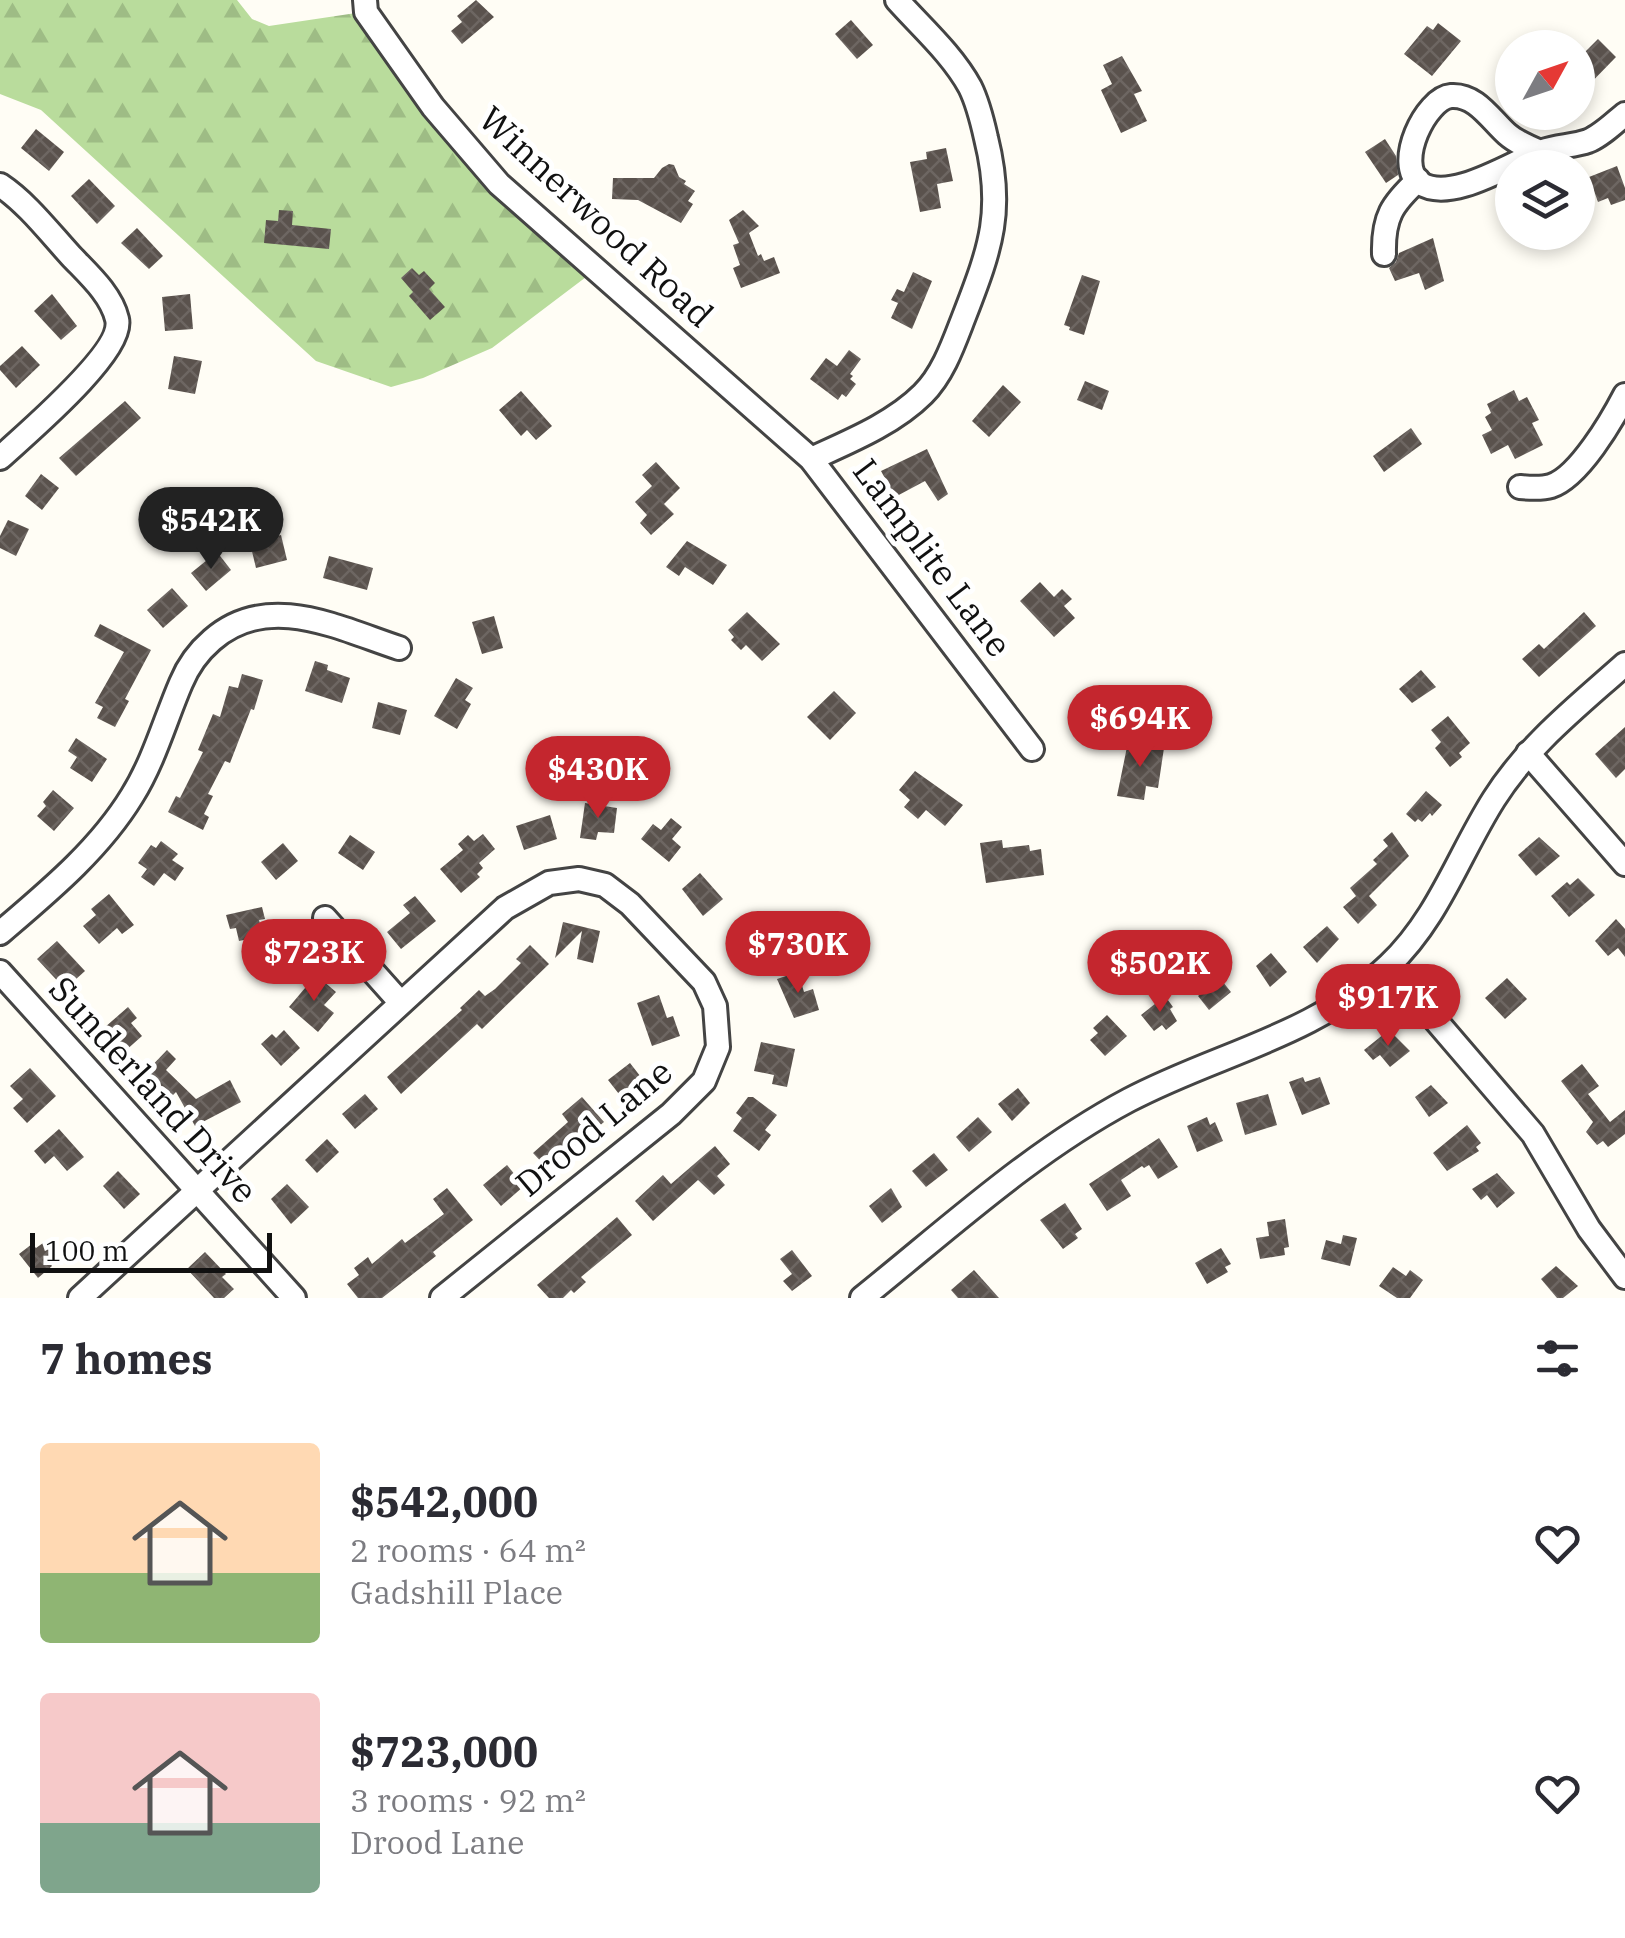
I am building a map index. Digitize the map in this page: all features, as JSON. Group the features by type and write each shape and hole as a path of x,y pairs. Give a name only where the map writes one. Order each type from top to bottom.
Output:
{"street":[{"name":"Winnerwood Road","path":"365,0 366,12 410,76 499,184 811,458"},
{"path":"811,458 866,432 908,406 937,376 950,354 984,264 995,218 994,170 971,90 946,54 897,0"},
{"path":"1495,173 1452,187 1437,187 1418,180 1410,169 1410,146 1441,100 1450,96 1463,98 1484,109 1507,134 1536,150"},
{"path":"1549,150 1588,141 1625,114"},
{"path":"1384,254 1384,227 1402,195 1418,180"},
{"path":"0,185 16,197 96,284 111,304 118,326 112,346 95,368 0,458"},
{"path":"1520,486 1555,485 1570,473 1611,422 1625,395"},
{"name":"Lamplite Lane","path":"811,458 1032,749"},
{"path":"0,933 82,860 132,796 182,678 203,648 228,628 254,616 278,614 324,623 399,648"},
{"path":"862,1298 1034,1160 1088,1123 1166,1082 1297,1030 1388,966 1446,889 1495,797 1528,753 1625,664"},
{"path":"1528,753 1625,864"},
{"name":"Drood Lane","path":"80,1298 504,908 549,882 579,879 605,884 630,904 704,982 717,1018 711,1070 692,1094 442,1298"},
{"path":"325,918 400,1002"},
{"path":"1388,966 1532,1134 1589,1229 1625,1277"},
{"name":"Sunderland Drive","path":"0,972 294,1298"}],"green space":[{"path":"0,0 237,0 252,19 269,26 356,13 590,274 492,348 423,378 391,387 316,361 41,110 0,94"}],"building":[{"path":"476,0 494,17 462,44 451,31 462,22 457,16"},
{"path":"851,20 873,45 857,59 835,34"},
{"path":"1438,23 1461,41 1432,76 1404,54 1427,26 1433,30"},
{"path":"1598,39 1616,57 1595,79"},
{"path":"1122,56 1142,91 1134,94 1147,121 1121,133 1101,90 1112,84 1103,65"},
{"path":"36,129 64,152 49,171 21,148"},
{"path":"1385,139 1396,156 1398,175 1386,183 1365,152"},
{"path":"946,148 953,181 937,184 941,208 920,212 910,162 927,159 926,152"},
{"path":"669,164 686,181 684,184 695,191 688,201 693,204 681,223 638,200 612,199 613,178 654,178"},
{"path":"1617,166 1625,200 1611,205 1608,198 1598,202 1595,175"},
{"path":"89,179 115,206 97,224 71,196"},
{"path":"279,210 293,211 292,225 331,229 329,249 264,243 266,220 278,221"},
{"path":"743,210 759,226 749,233 758,256 761,254 764,261 774,257 780,273 741,288 733,268 740,265 733,245 739,243 729,220"},
{"path":"137,228 163,256 149,269 121,243"},
{"path":"1433,238 1444,281 1425,290 1419,273 1395,281 1389,268 1399,253"},
{"path":"412,268 419,275 424,271 435,283 429,289 445,307 430,320 409,296 413,292 401,278"},
{"path":"913,272 932,281 912,329 891,318 898,303 891,300 897,289 904,292"},
{"path":"1082,275 1100,281 1084,335 1064,325"},
{"path":"52,294 77,326 61,340 34,311"},
{"path":"190,294 193,329 165,331 162,297"},
{"path":"22,346 40,365 16,388 0,366"},
{"path":"849,350 861,359 850,374 856,384 846,397 842,394 838,400 810,379 826,358 837,366"},
{"path":"174,356 202,361 195,394 168,389"},
{"path":"1085,381 1109,391 1102,410 1077,400"},
{"path":"1003,385 1021,402 989,437 972,421"},
{"path":"1514,390 1519,401 1527,397 1539,420 1532,423 1543,445 1515,459 1508,445 1491,454 1482,435 1492,430 1485,417 1491,413 1487,404"},
{"path":"521,391 552,426 536,440 527,430 521,436 499,410"},
{"path":"125,401 141,418 76,476 59,458"},
{"path":"1411,428 1422,444 1384,472 1373,456"},
{"path":"927,449 948,494 938,501 925,481 895,497 881,471"},
{"path":"656,462 680,488 664,504 674,514 651,535 640,523 647,515 635,502 652,486 642,475"},
{"path":"41,474 59,488 42,510 25,496"},
{"path":"8,520 29,529 16,556 0,548 0,536"},
{"path":"281,535 287,560 256,568 250,543"},
{"path":"687,541 727,565 713,585 685,567 679,576 666,567"},
{"path":"217,552 231,570 206,591 191,573"},
{"path":"329,556 373,568 367,590 323,578"},
{"path":"1040,582 1054,597 1062,589 1072,599 1064,606 1075,618 1054,637 1020,601"},
{"path":"172,588 188,606 163,628 147,610"},
{"path":"747,612 780,644 762,661 746,645 741,650 731,640 734,637 728,630"},
{"path":"1584,612 1596,626 1539,677 1522,659 1539,644 1544,649"},
{"path":"494,616 503,648 482,654 472,622"},
{"path":"100,624 151,650 115,727 97,718 103,707 95,703 124,652 94,636"},
{"path":"315,661 350,678 342,703 305,691"},
{"path":"1421,670 1436,687 1412,703 1399,689"},
{"path":"242,674 263,680 230,763 225,761 208,794 213,796 204,814 209,817 203,830 168,812 176,796 180,798 203,752 198,750 213,714 220,717 229,686 238,688"},
{"path":"456,678 473,688 465,700 471,704 457,729 434,716"},
{"path":"834,691 856,713 830,740 807,717"},
{"path":"378,702 407,710 400,735 372,728"},
{"path":"1448,716 1470,743 1450,767 1435,748 1441,742 1431,730"},
{"path":"1625,727 1625,769 1616,778 1595,754"},
{"path":"76,738 107,759 92,782 70,768 77,757 68,751"},
{"path":"1128,742 1164,748 1158,788 1146,786 1144,800 1117,796"},
{"path":"915,771 963,805 945,826 926,810 918,819 904,807 910,800 899,790"},
{"path":"53,790 74,808 54,831 37,816"},
{"path":"1426,791 1442,805 1432,816 1430,813 1422,822 1415,822 1406,814"},
{"path":"585,803 617,808 614,833 598,832 596,840 580,838"},
{"path":"550,815 557,839 524,850 516,826"},
{"path":"671,818 682,827 672,839 681,847 669,862 641,839 653,824 661,830"},
{"path":"1392,832 1409,856 1369,896 1377,905 1358,924 1343,907 1356,896 1350,888 1377,864 1373,860 1388,846 1383,840"},
{"path":"483,834 495,849 479,863 483,868 477,874 480,877 461,893 440,869 463,850 458,844 468,835 474,841"},
{"path":"350,835 375,852 363,870 338,853"},
{"path":"1539,837 1560,856 1536,876 1518,855"},
{"path":"1002,840 1003,848 1029,845 1030,851 1041,849 1044,875 986,883 980,843"},
{"path":"161,841 178,854 172,860 184,868 175,881 164,873 154,886 141,877 147,869 138,863 151,845 156,848"},
{"path":"283,843 298,861 276,880 261,862"},
{"path":"700,873 723,899 703,916 682,889"},
{"path":"1578,878 1595,895 1569,917 1551,896"},
{"path":"109,894 134,925 122,934 117,928 99,944 83,926 96,915 91,909"},
{"path":"415,896 436,921 401,949 387,932 410,913 403,905"},
{"path":"262,907 265,919 259,920 263,936 239,941 236,928 230,929 226,915"},
{"path":"1616,919 1625,929 1625,957 1618,948 1608,956 1595,941"},
{"path":"746,921 768,947 750,962 729,936"},
{"path":"563,922 600,931 593,963 577,959 582,931 555,958"},
{"path":"1327,926 1339,939 1317,963 1303,947"},
{"path":"57,941 85,971 65,989 37,959"},
{"path":"530,945 549,964 482,1029 477,1024 401,1094 387,1077 479,990 485,996 495,989 521,963 516,959"},
{"path":"1271,953 1287,972 1270,987 1256,966"},
{"path":"1214,971 1231,992 1209,1010 1198,996 1206,989 1201,982"},
{"path":"798,972 804,992 813,989 819,1010 794,1018 777,979"},
{"path":"316,975 336,992 324,1005 334,1013 318,1032 289,1007"},
{"path":"1507,978 1527,999 1505,1019 1485,998"},
{"path":"659,995 667,1018 673,1016 680,1036 652,1046 637,1003"},
{"path":"1165,996 1177,1021 1166,1030 1162,1025 1154,1031 1141,1015"},
{"path":"128,1007 137,1018 131,1023 142,1036 124,1052 104,1028"},
{"path":"1107,1015 1127,1036 1105,1056 1090,1040 1098,1033 1093,1028"},
{"path":"284,1030 300,1048 281,1066 261,1044"},
{"path":"1389,1030 1410,1051 1390,1067 1380,1055 1373,1060 1364,1050"},
{"path":"761,1042 795,1049 787,1087 772,1084 774,1075 754,1071"},
{"path":"167,1050 176,1059 166,1070 196,1099 230,1080 241,1102 195,1126 176,1092 169,1099 144,1074"},
{"path":"630,1063 644,1081 626,1103 608,1080"},
{"path":"1582,1064 1599,1086 1588,1094 1610,1122 1625,1110 1625,1134 1608,1147 1603,1141 1597,1145 1586,1132 1593,1122 1561,1081"},
{"path":"30,1068 56,1096 27,1123 13,1108 23,1099 10,1086"},
{"path":"1303,1077 1305,1082 1320,1077 1330,1104 1302,1115 1289,1082"},
{"path":"1431,1085 1448,1103 1429,1117 1415,1097"},
{"path":"1018,1088 1030,1103 1012,1121 998,1104"},
{"path":"365,1094 378,1109 355,1129 342,1114"},
{"path":"1268,1094 1277,1125 1245,1135 1236,1103"},
{"path":"582,1097 604,1122 548,1169 533,1153 568,1122 562,1114"},
{"path":"748,1097 777,1115 765,1130 771,1135 759,1151 733,1131 742,1118 736,1113"},
{"path":"978,1117 992,1132 969,1152 956,1137"},
{"path":"1207,1117 1210,1125 1215,1122 1223,1141 1197,1152 1187,1126"},
{"path":"1467,1125 1481,1143 1476,1147 1479,1151 1447,1171 1433,1153"},
{"path":"59,1129 84,1157 67,1171 54,1156 45,1164 34,1151"},
{"path":"1159,1138 1178,1167 1158,1179 1149,1165 1142,1166 1121,1180 1131,1196 1107,1211 1089,1184"},
{"path":"327,1139 339,1152 317,1173 305,1160"},
{"path":"715,1146 730,1164 717,1176 725,1185 714,1195 698,1180 653,1221 635,1201 663,1175 671,1184"},
{"path":"934,1153 948,1170 926,1187 912,1171"},
{"path":"507,1165 524,1186 501,1206 483,1185"},
{"path":"118,1171 140,1194 124,1209 103,1186"},
{"path":"1497,1173 1515,1193 1497,1208 1487,1195 1481,1200 1472,1189"},
{"path":"287,1184 309,1207 291,1224 271,1199"},
{"path":"447,1188 473,1220 433,1252 436,1256 382,1298 358,1298 347,1284 359,1275 354,1268 368,1257 372,1264 402,1239 405,1243 444,1214 433,1199"},
{"path":"891,1188 902,1207 882,1223 869,1206"},
{"path":"1065,1203 1082,1229 1075,1234 1078,1238 1063,1249 1040,1220"},
{"path":"617,1217 632,1235 581,1277 586,1282 574,1293 571,1290 563,1298 549,1298 537,1285"},
{"path":"1285,1219 1289,1247 1284,1248 1285,1255 1260,1259 1256,1238 1269,1236 1267,1222"},
{"path":"1343,1235 1357,1238 1350,1266 1321,1259 1326,1240 1341,1244"},
{"path":"43,1243 55,1257 49,1262 52,1266 38,1278 19,1254 32,1244 36,1248"},
{"path":"1221,1248 1231,1264 1225,1267 1228,1272 1207,1284 1195,1263"},
{"path":"792,1250 812,1276 792,1291 783,1281 792,1274 780,1259"},
{"path":"205,1252 234,1289 224,1298 214,1298 187,1269"},
{"path":"1556,1266 1578,1286 1563,1298 1557,1298 1541,1279"},
{"path":"1393,1267 1406,1276 1410,1270 1423,1280 1410,1298 1397,1298 1379,1286"},
{"path":"974,1270 999,1298 958,1298 951,1290"}]}
